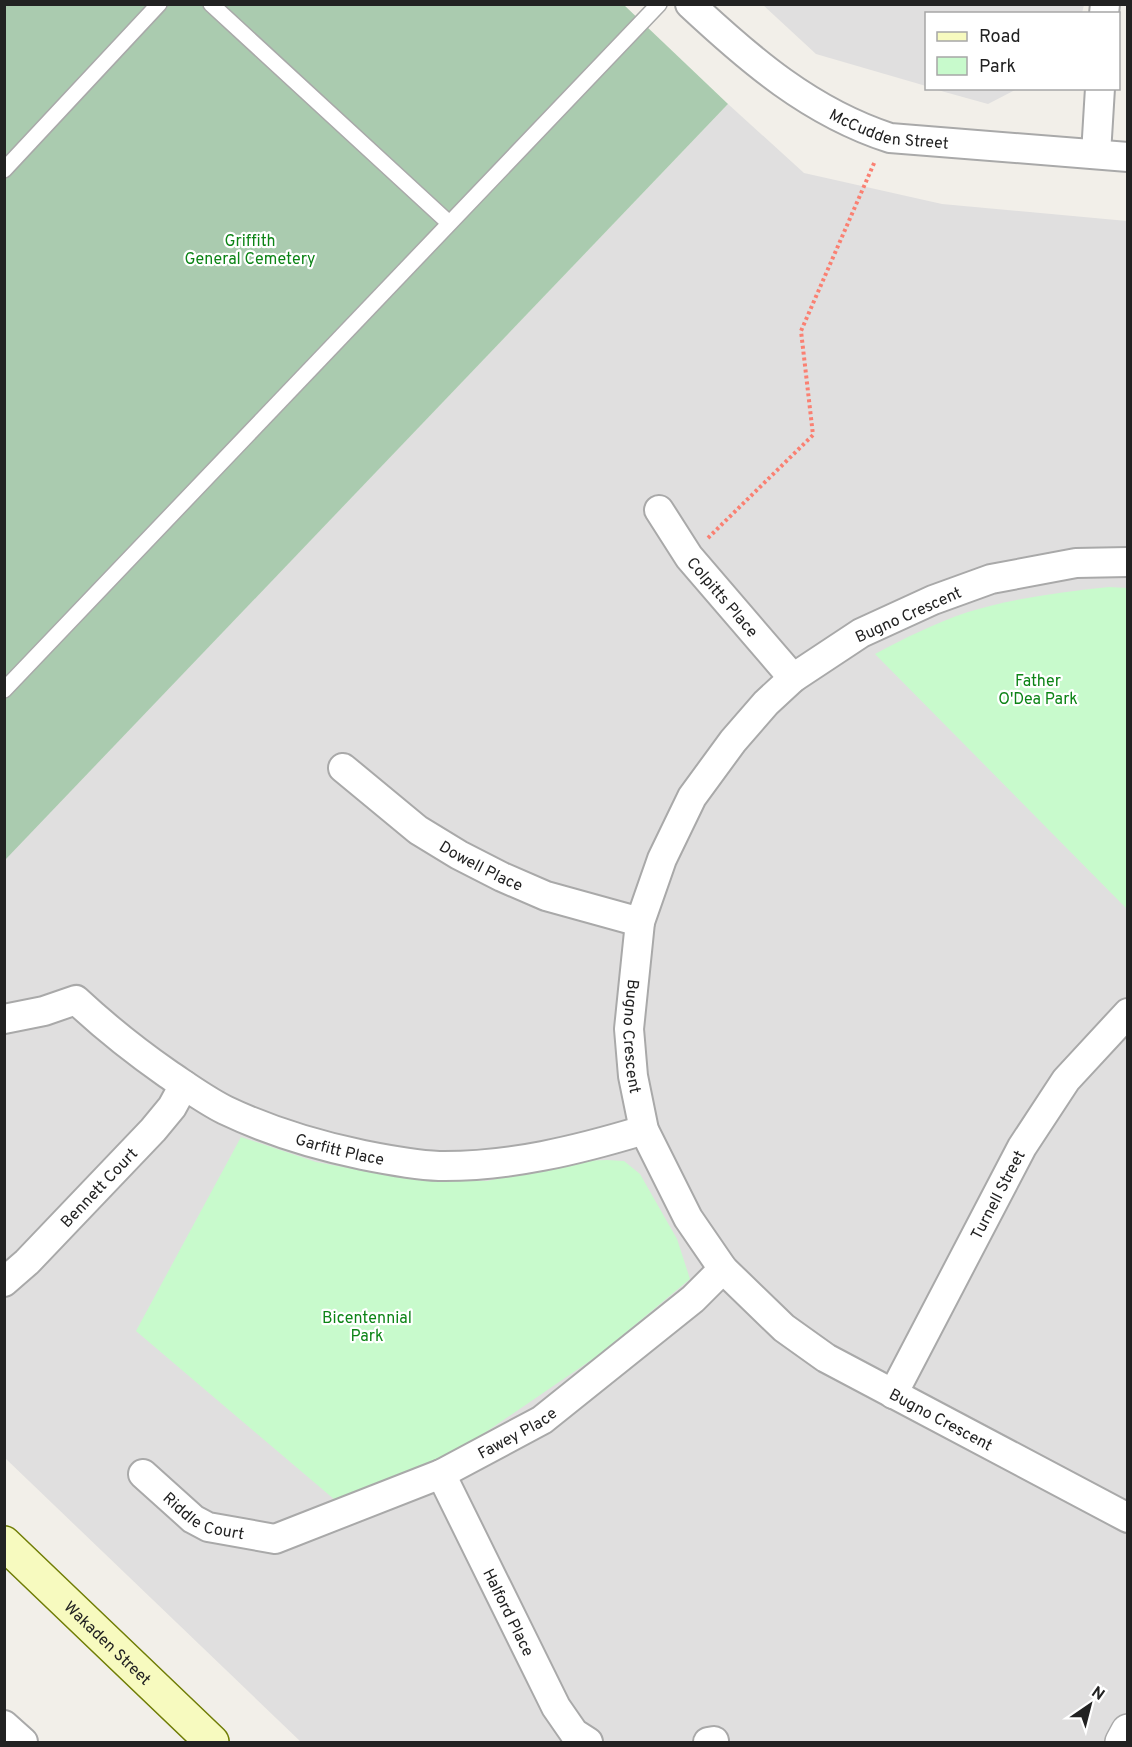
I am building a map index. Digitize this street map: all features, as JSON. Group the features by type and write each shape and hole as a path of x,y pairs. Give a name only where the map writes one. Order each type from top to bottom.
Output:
{"main road":[{"name":"Wakaden Street","path":"4,1543 212,1743"}],"street":[{"name":"McCudden Street","path":"690,4 735,46 794,92 864,130 890,138 1128,157"},
{"path":"1096,154 1100,90"},
{"name":"Colpitts Place","path":"659,510 689,557 793,678"},
{"name":"Bugno Crescent","path":"1128,562 1076,562 991,579 933,600 861,633 793,678 765,703 739,733 692,797 662,859 640,922 629,1029 633,1076 644,1130 688,1218 723,1269 784,1328 826,1358 1128,1518"},
{"name":"Dowell Place","path":"343,768 418,830 459,855 546,896 640,922"},
{"name":"Garfitt Place","path":"4,1019 44,1011 76,1000 111,1033 184,1085 223,1109 273,1130 330,1148 381,1158 438,1166 490,1164 601,1143 644,1130"},
{"name":"Turnell Street","path":"893,1394 1023,1147 1066,1080 1128,1013"},
{"name":"Bennett Court","path":"4,1282 27,1262 153,1130 172,1107 184,1085"},
{"name":"Fawey Place","path":"275,1539 441,1474 542,1420 693,1299 723,1269"},
{"name":"Riddle Court","path":"143,1474 193,1519 208,1527 275,1539"},
{"name":"Halford Place","path":"441,1474 556,1707 574,1733 588,1743"},
{"path":"4,1725 23,1743"},
{"path":"1122,1743 1128,1731"}],"lane":[{"path":"4,170 159,4"},
{"path":"211,4 449,223"},
{"path":"4,690 659,4"}],"path":[{"path":"689,557 813,435 801,331 872,166 890,138"}],"shaded area":[{"path":"763,5 1084,5 1082,12 925,12 925,86 816,54"},
{"path":"938,90 1015,90 988,104"},
{"path":"728,104 804,173 942,204 1127,221 1127,1742 301,1742 5,1458 4,860"}],"green space":[{"name":"Griffith General Cemetery","path":"5,5 624,5 728,104 5,860"},
{"name":"Father O'Dea Park","path":"1109,587 1127,588 1127,909 875,654 920,631 985,607 1056,593"},
{"name":"Bicentennial Park","path":"241,1137 316,1162 402,1178 487,1181 580,1161 624,1161 640,1174 677,1239 690,1279 600,1354 442,1462 335,1500 136,1331"}]}
